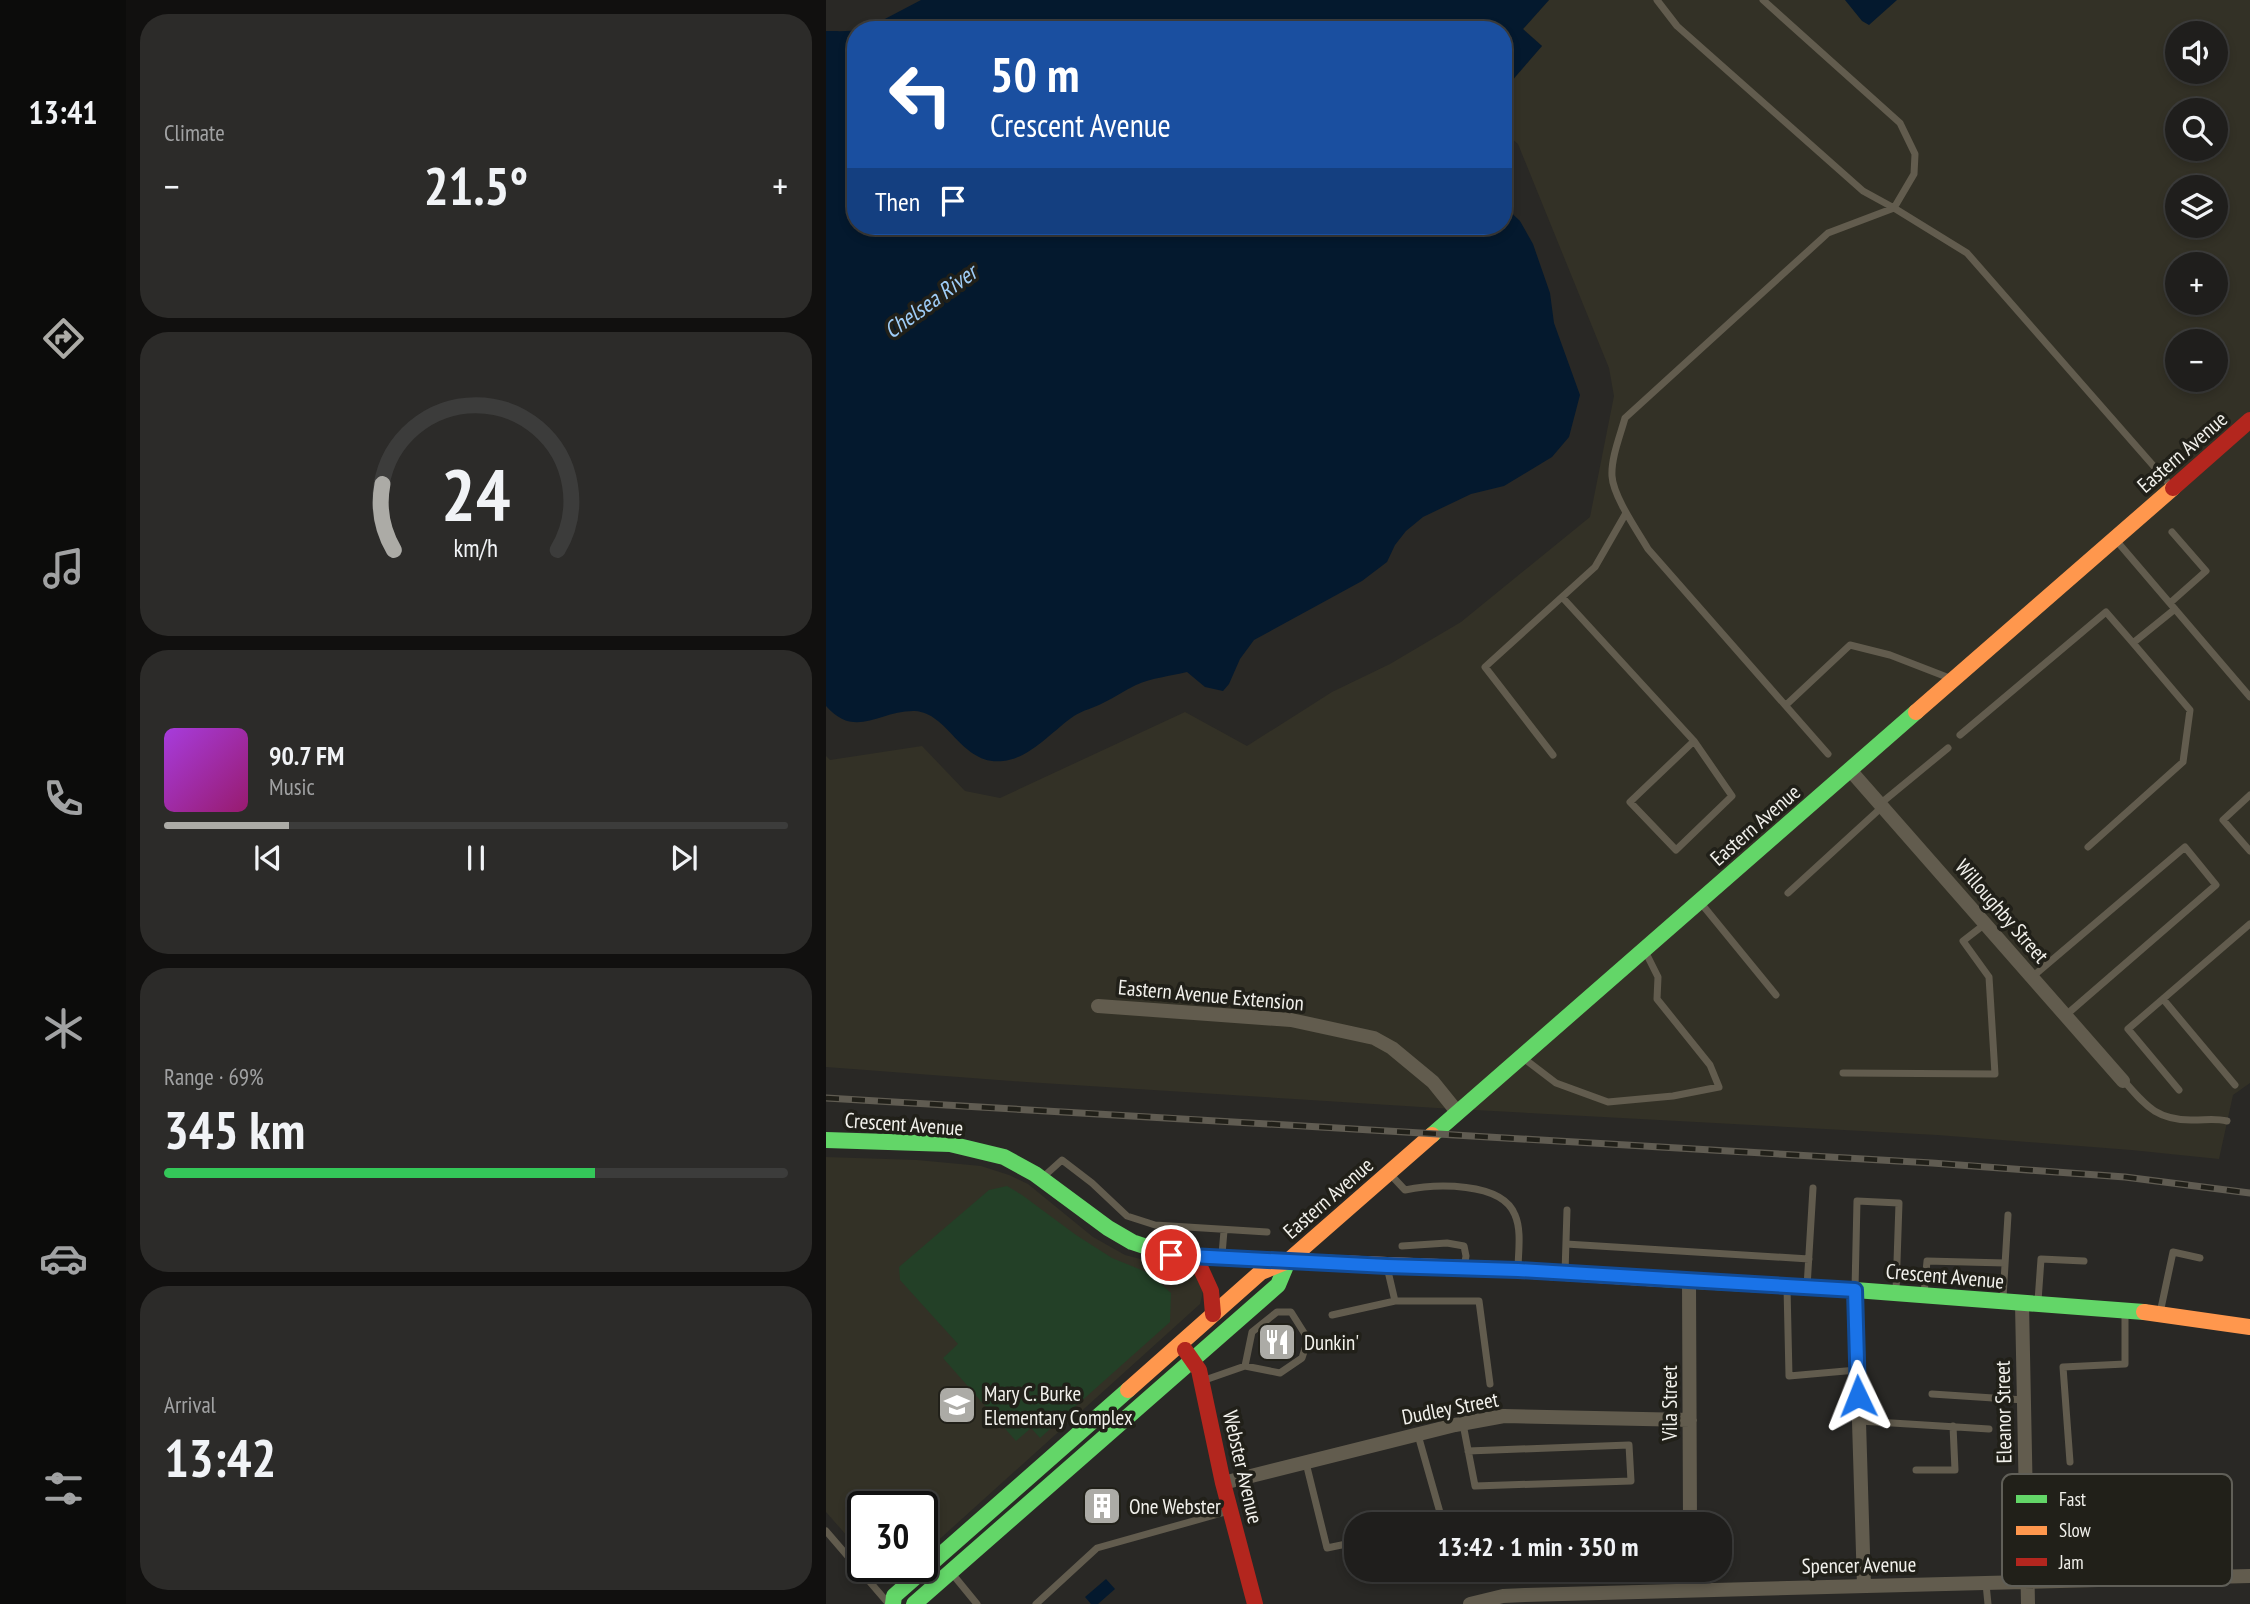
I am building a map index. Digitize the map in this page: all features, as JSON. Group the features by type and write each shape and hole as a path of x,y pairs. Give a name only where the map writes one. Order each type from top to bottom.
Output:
{"main road":[{"name":"Eastern Avenue","path":"891,1604 894,1596 1261,1272 1288,1261 2250,420"},
{"name":"Crescent Avenue","path":"826,1140 950,1144 1004,1157 1042,1178 1108,1228 1132,1242 1171,1255 1518,1270 1855,1290 2160,1313 2250,1327"},
{"path":"1195,1256 1209,1281 1214,1300 1213,1314"},
{"name":"Eastern Avenue","path":"914,1604 1278,1285 1288,1261"},
{"name":"Webster Avenue","path":"1180,1344 1193,1358 1202,1381 1223,1483 1255,1604"}],"street":[{"name":"Willoughby Street","path":"1850,770 2123,1081"},
{"name":"Eastern Avenue Extension","path":"1098,1006 1291,1020 1374,1038 1392,1048 1433,1082 1458,1113"},
{"name":"Vila Street","path":"1689,1281 1690,1512"},
{"path":"1855,1290 1864,1586"},
{"name":"Eleanor Street","path":"2026,1474 2024,1400 2030,1305"},
{"name":"Dudley Street","path":"1223,1483 1418,1434 1504,1416 1690,1420"},
{"name":"Spencer Avenue","path":"2232,1576 2250,1576"},
{"name":"Spencer Avenue","path":"1469,1604 1514,1595 1621,1598 1864,1586 2002,1583"},
{"name":"Eleanor Street","path":"2028,1586 2028,1604"}],"lane":[{"path":"1657,0 1677,26 1863,191 1967,253 2172,488"},
{"path":"1763,0 1900,123 1915,154 1914,174 1894,208 1828,233 1625,418 1611,477 1626,513 1648,549 1828,754"},
{"path":"1553,755 1485,667 1595,567 1626,513"},
{"path":"2133,643 2206,571 2172,532"},
{"path":"2115,538 2250,697"},
{"path":"1562,597 1694,741 1731,796 1676,850 1630,802 1694,741"},
{"path":"1960,735 2106,612 2190,710 2183,762 2088,847"},
{"path":"1786,705 1850,646 1890,656 1953,679"},
{"path":"1788,893 1881,805 1948,748"},
{"path":"2250,796 2223,820 2250,851"},
{"path":"2032,977 2185,847 2216,885 2066,1016"},
{"path":"1699,902 1776,995"},
{"path":"1843,1073 1995,1074 1989,977 1963,941 1985,924"},
{"path":"2179,1090 2128,1029 2250,924"},
{"path":"1521,1057 1556,1083 1608,1102 1673,1096 1719,1087 1710,1065 1657,999 1658,977 1644,950"},
{"path":"2163,999 2235,1085"},
{"path":"2123,1081 2151,1111 2161,1116 2178,1120 2217,1118 2227,1121"},
{"path":"1042,1178 1062,1160 1092,1183 1127,1216 1154,1225 1267,1232"},
{"path":"1388,1173 1405,1190 1438,1185 1475,1189 1500,1197 1515,1213 1518,1225 1518,1270"},
{"path":"1807,1287 1813,1188"},
{"path":"1855,1290 1857,1200 1899,1203 1896,1293"},
{"path":"1565,1273 1567,1210"},
{"path":"2003,1303 2008,1215"},
{"path":"1222,1258 1224,1231"},
{"path":"1402,1246 1447,1243 1464,1246 1464,1269"},
{"path":"1566,1244 1809,1259"},
{"path":"2160,1313 2173,1252 2200,1258"},
{"path":"2030,1305 2041,1259 2084,1261"},
{"path":"1924,1296 1927,1261 2005,1263"},
{"path":"1387,1266 1395,1301"},
{"path":"1787,1286 1789,1376 1857,1370"},
{"path":"1332,1315 1395,1301 1479,1301 1490,1384"},
{"path":"2070,1462 2063,1367 2125,1364 2125,1311"},
{"path":"1202,1381 1245,1366 1280,1373 1302,1358 1308,1339 1291,1312 1277,1312 1252,1332 1245,1366"},
{"path":"1239,1318 1252,1332"},
{"path":"1932,1394 2024,1400"},
{"path":"1859,1421 1989,1429"},
{"path":"1463,1424 1468,1451 1475,1486 1631,1481 1629,1445 1468,1451"},
{"path":"1916,1470 1955,1470 1953,1426"},
{"path":"1418,1434 1440,1512"},
{"path":"1306,1462 1327,1548 1344,1544"},
{"path":"1036,1604 1097,1548 1230,1510"},
{"path":"826,1531 891,1604"},
{"path":"949,1571 977,1604"},
{"path":"1986,1583 1988,1604"}],"shaded area":[{"path":"1549,0 2250,0 2250,1083 2233,1095 2219,1159 1937,1135 1437,1108 826,1067 826,756 830,760 922,746 965,791 1000,798 1185,712 1247,746 1332,692 1390,664 1461,622 1590,517 1614,396 1609,368 1518,144 1512,139 1512,81 1542,46 1523,29"},
{"name":"Mary C. Burke Elementary Complex","path":"826,1157 917,1160 981,1166 1028,1184 1093,1237 1125,1255 1195,1273 1203,1292 1200,1304 938,1541 938,1491 847,1491 847,1536 826,1512"}],"green space":[{"path":"1007,1186 1112,1258 1149,1273 1171,1293 1170,1322 1040,1438 1031,1428 1016,1441 943,1358 958,1344 900,1280 899,1267 989,1190"}],"water":[{"path":"921,0 1549,0 1523,29 1542,46 1512,81 1512,21 881,21"},
{"path":"1845,0 1897,0 1869,25 1862,21"},
{"name":"Chelsea River","path":"847,30 847,235 1512,235 1512,213 1520,221 1533,244 1550,293 1554,323 1580,395 1569,437 1552,457 1504,486 1471,494 1423,517 1406,531 1387,562 1362,581 1254,640 1223,691 1205,687 1187,672 1148,681 1077,714 1023,755 1003,761 976,756 927,714 902,712 858,722 837,716 826,706 826,31"},
{"path":"1106,1579 1115,1589 1098,1604 1091,1604 1085,1597"}],"railway":[{"path":"826,1098 1932,1163 2125,1177 2250,1193"}],"traffic: fast":[{"path":"1432,1135 1916,712"},
{"path":"826,1140 950,1144 1004,1157 1035,1174 1108,1228 1132,1242 1171,1255 1335,1263"},
{"path":"914,1604 1278,1285 1288,1261"},
{"path":"1662,1279 1855,1290 2144,1312"},
{"path":"893,1604 894,1596 1128,1390"}],"traffic: slow":[{"path":"1916,712 2173,488"},
{"path":"1128,1390 1261,1272 1288,1261 1432,1135"},
{"path":"1335,1263 1662,1279"},
{"path":"2144,1312 2250,1327"}],"traffic: jam":[{"path":"2173,488 2250,420"},
{"path":"1195,1256 1211,1291 1213,1314"},
{"path":"1185,1350 1199,1370 1223,1483 1255,1604"}],"place":[{"name":"Dunkin'","path":"1277,1342"},
{"name":"Mary C. Burke Elementary Complex","path":"957,1405"},
{"name":"One Webster","path":"1102,1506"}],"route":[{"path":"1171,1255 1518,1270 1855,1290 1858,1396"}]}
